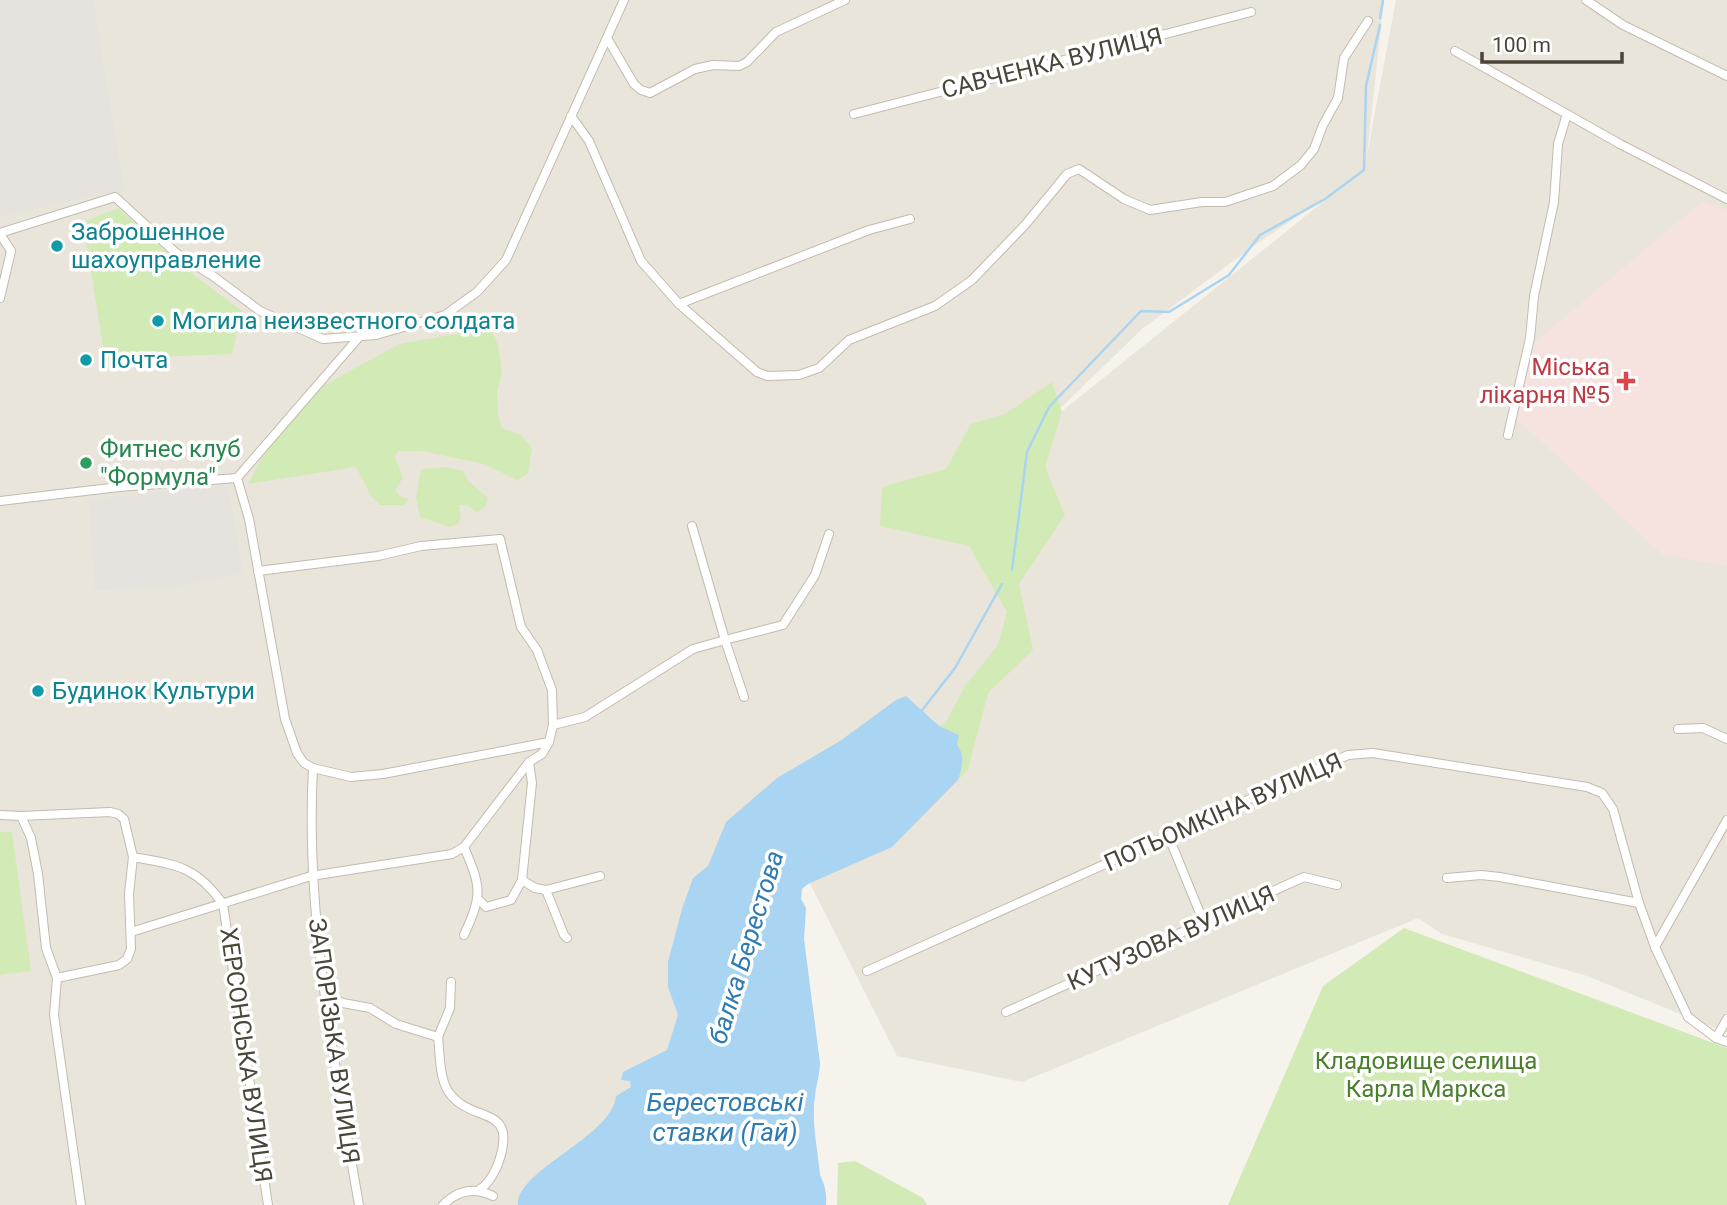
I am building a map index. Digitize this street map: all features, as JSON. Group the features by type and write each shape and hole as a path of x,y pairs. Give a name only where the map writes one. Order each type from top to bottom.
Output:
{"street":[{"path":"0,298 11,251 0,234 115,197 176,253 260,311 323,339 383,333 445,315 477,292 506,260 624,0"},
{"path":"607,37 634,84 650,93 695,69 713,65 739,66 747,62 776,32 845,0"},
{"path":"1586,0 1623,25 1727,76"},
{"name":"САВЧЕНКА ВУЛИЦЯ","path":"854,114 1251,12"},
{"path":"571,116 589,141 641,261 679,304 757,372 767,376 799,375 819,368 849,340 935,306 972,280 1025,225 1067,174 1079,169 1124,199 1150,210 1177,205 1225,202 1273,186 1301,165 1314,149 1338,98 1344,58 1368,21"},
{"path":"1455,51 1727,200"},
{"path":"1508,435 1530,338 1534,296 1554,202 1558,144 1567,114"},
{"path":"679,304 869,230 910,219"},
{"path":"0,501 119,487 237,478 360,336"},
{"path":"237,478 248,519 285,719 297,753 304,763 313,768 351,777 383,774 549,742"},
{"path":"692,526 744,697"},
{"path":"553,725 585,718 693,649 783,625 815,575 829,534"},
{"path":"131,932 312,876 452,854 464,848 529,762 542,754 549,742 553,725 552,690 537,650 521,626 500,539 421,546 378,556 258,571"},
{"path":"1678,729 1703,728 1727,739"},
{"name":"ПОТЬОМКІНА ВУЛИЦЯ","path":"867,971 1348,755 1373,753 1587,787 1602,793 1613,809 1639,904 1655,947 1688,1017 1716,1038 1727,1042"},
{"path":"477,898 486,906 511,900 522,880 532,783 529,762"},
{"name":"ЗАПОРІЗЬКА ВУЛИЦЯ","path":"313,768 312,876 325,996 359,1205"},
{"path":"0,815 110,812 124,819 133,857 129,894 131,948 127,959 119,965 57,978"},
{"path":"21,816 31,838 46,948 57,978 54,1015 81,1205"},
{"path":"1655,947 1727,820"},
{"path":"1168,835 1204,923"},
{"path":"464,848 479,883 477,898 464,935"},
{"path":"133,857 179,866 200,877 223,904"},
{"path":"522,880 535,888 546,890 600,876"},
{"name":"КУТУЗОВА ВУЛИЦЯ","path":"1006,1012 1304,877 1337,885"},
{"path":"1447,878 1500,877 1639,904"},
{"path":"546,890 567,938"},
{"name":"ХЕРСОНСЬКА ВУЛИЦЯ","path":"223,904 268,1205"},
{"path":"443,1205 466,1191 485,1186 499,1163 505,1139 501,1125 492,1117 462,1104 450,1095 444,1081 438,1037 450,1008 451,982"},
{"path":"325,996 343,1003 370,1008 396,1024 438,1037"},
{"path":"1716,1038 1727,1019"},
{"path":"480,1189 493,1196"}],"shaded area":[{"path":"0,0 1384,0 1367,155 1396,0 1727,0 1727,1033 1587,976 1442,934 1418,918 1022,1082 897,1056 790,844 720,1205 0,1205","holes":["1353,178 1046,424 1141,330 1248,250"]},
{"path":"0,0 93,0 124,190 0,217"},
{"name":"Міська лікарня №5","path":"1703,201 1727,210 1727,566 1662,554 1516,418 1533,344"},
{"path":"212,486 228,487 243,573 168,588 95,590 89,500"}],"green space":[{"path":"118,208 183,267 242,311 232,354 105,359 83,222"},
{"path":"491,328 498,345 502,373 497,392 498,415 502,428 521,435 532,448 528,473 517,480 484,464 422,451 398,451 395,457 403,478 395,490 400,496 409,499 404,505 380,505 371,496 356,467 248,484 277,429 314,391 399,344"},
{"path":"1052,382 1062,412 1045,467 1065,515 1019,584 1033,650 988,693 968,769 958,780 962,762 962,753 957,745 959,735 939,726 945,724 965,686 998,645 1007,612 969,546 880,526 882,487 946,469 971,424 1005,414"},
{"path":"445,467 463,471 468,481 488,498 485,507 477,512 467,505 459,505 461,517 458,524 450,527 420,517 416,497 421,469"},
{"path":"0,832 12,832 31,971 0,975"},
{"name":"Кладовище селища Карла Маркса","path":"1404,928 1727,1048 1727,1205 1228,1205 1323,986"},
{"path":"855,1161 923,1198 927,1205 837,1205 838,1163"}],"water":[{"name":"Берестовські ставки (Гай)","path":"906,696 939,726 959,735 957,745 962,753 962,762 958,780 892,847 802,889 801,899 806,908 804,939 820,1063 814,1126 826,1205 518,1205 521,1192 532,1179 599,1125 611,1111 616,1096 631,1087 630,1081 621,1080 623,1072 667,1050 678,1015 668,987 668,962 693,878 708,866 726,822 777,778 840,741 896,700"}],"waterway":[{"name":"балка Берестова","path":"1380,18 1383,0"},
{"name":"балка Берестова","path":"1012,570 1027,452 1049,407 1141,311 1169,312 1229,275 1260,235 1325,199 1364,170 1366,86 1380,25"},
{"name":"балка Берестова","path":"920,713 955,668 1002,584"}],"place":[{"name":"Заброшенное шахоуправление","path":"57,246"},
{"name":"Могила неизвестного солдата","path":"158,321"},
{"name":"Почта","path":"86,360"},
{"name":"Міська лікарня №5","path":"1626,381"},
{"name":"Фитнес клуб \"Формула\"","path":"86,463"},
{"name":"Будинок Культури","path":"38,691"}]}
